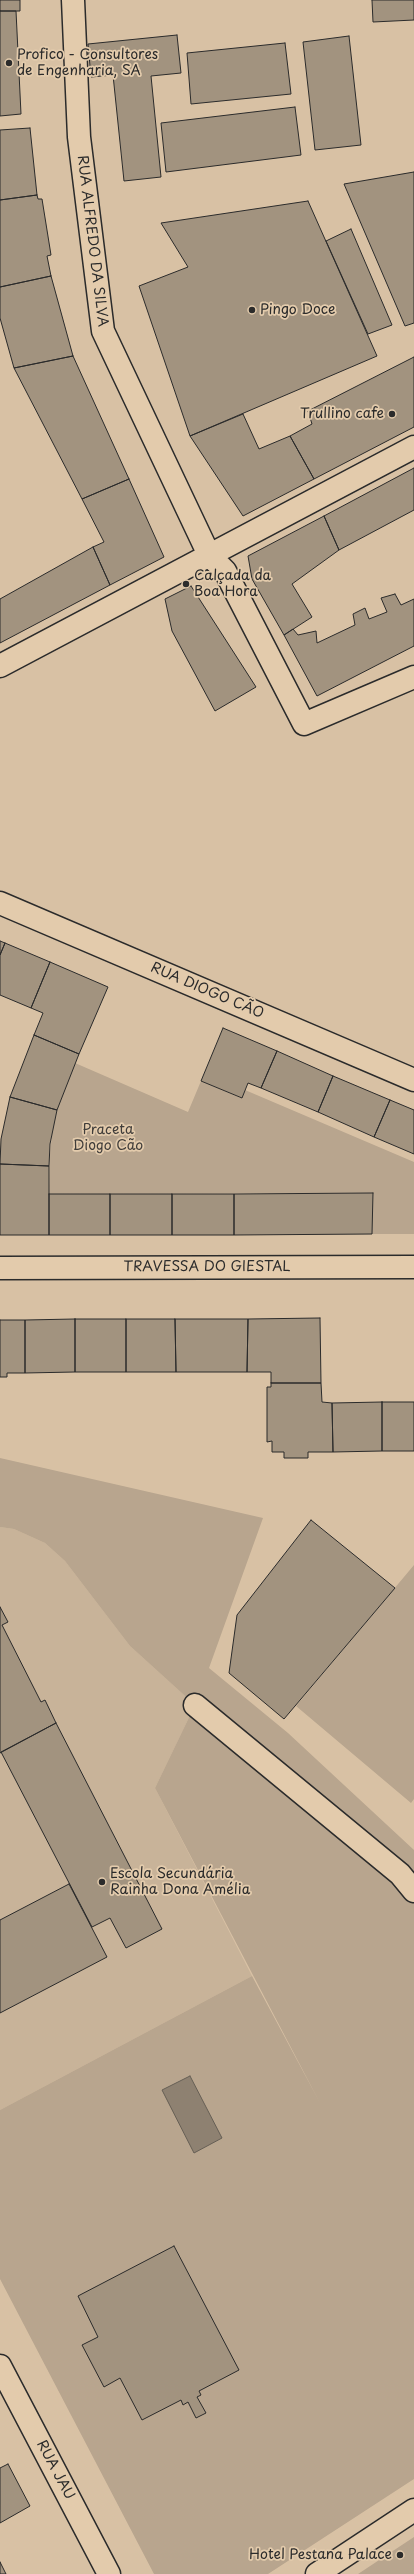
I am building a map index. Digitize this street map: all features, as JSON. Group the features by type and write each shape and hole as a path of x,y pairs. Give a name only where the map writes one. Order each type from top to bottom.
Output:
{"street":[{"name":"RUA ALFREDO DA SILVA","path":"73,0 79,137 103,331 209,555 224,571 304,724 414,677"},
{"path":"0,666 414,447"},
{"name":"RUA DIOGO CÃO","path":"0,903 414,1080"},
{"name":"TRAVESSA DO GIESTAL","path":"0,1268 414,1267"},
{"path":"195,1705 400,1874 414,1891"},
{"name":"RUA JAU","path":"0,2366 109,2574"},
{"path":"317,2574 414,2510"}],"shaded area":[{"name":"Escola Secundária Rainha Dona Amélia","path":"0,1527 14,1529 45,1543 65,1561 130,1646 195,1705 155,1788 252,1976 0,2110"},
{"path":"190,2076 222,2138 194,2153 162,2090"}],"green space":[{"name":"Praceta Diogo Cão","path":"75,1063 188,1112 201,1081 241,1098 245,1090 414,1162 414,1234 372,1234 372,1193 49,1194 50,1155 53,1124 59,1103"},
{"path":"0,1458 263,1518 209,1668 288,1733 414,1850 414,2479 268,2574 154,2574 0,2279 0,2110 252,1976 320,2103 155,1788 195,1705 130,1646 65,1561 45,1543 14,1529 0,1527"},
{"path":"414,1565 414,1799 411,1803 296,1706"},
{"name":"Hotel Pestana Palace","path":"414,2537 414,2574 358,2574"}],"building":[{"path":"0,0 20,0 20,11 0,11"},
{"path":"372,0 414,0 414,20 373,22"},
{"name":"Profico - Consultores de Engenharia, SA","path":"0,11 16,11 21,114 0,116"},
{"path":"177,35 181,73 151,76 161,177 124,181 113,75 91,77 88,44"},
{"path":"349,36 361,145 315,150 303,42"},
{"path":"285,43 291,94 191,104 187,53"},
{"path":"295,107 301,155 166,172 161,123"},
{"path":"30,128 37,195 0,200 0,130"},
{"path":"414,172 414,323 405,326 344,184"},
{"path":"37,195 38,199 42,199 51,255 47,256 51,276 0,287 0,200"},
{"name":"Pingo Doce","path":"308,201 377,356 190,436 139,286 188,267 161,223"},
{"path":"351,229 392,325 368,334 326,241"},
{"path":"51,276 73,356 14,368 0,318 0,287"},
{"path":"73,356 129,479 82,499 14,368"},
{"path":"414,357 414,427 314,479 290,436 312,424 308,411"},
{"path":"243,414 259,449 290,436 314,479 243,516 190,436"},
{"path":"414,468 414,510 339,550 324,516"},
{"path":"129,479 164,557 110,585 93,547 104,542 82,499"},
{"path":"324,516 339,550 292,584 312,617 284,635 252,579 248,556"},
{"path":"93,547 110,585 0,643 0,599"},
{"path":"191,586 256,687 215,711 172,631 165,599"},
{"path":"395,594 401,605 414,599 414,646 317,696 284,635 293,629 298,635 316,631 317,643 355,625 353,614 365,608 369,619 387,612 381,598"},
{"path":"0,941 5,943 0,955"},
{"path":"5,943 50,962 31,1008 0,995 0,955"},
{"path":"50,962 108,987 79,1054 34,1035 43,1013 31,1008"},
{"path":"223,1028 277,1051 261,1088 248,1083 242,1098 201,1081"},
{"path":"34,1035 79,1054 57,1110 10,1097"},
{"path":"277,1051 333,1076 318,1112 261,1088"},
{"path":"333,1076 390,1100 374,1137 318,1112"},
{"path":"10,1097 57,1110 50,1144 49,1166 0,1164 1,1139"},
{"path":"390,1100 414,1110 414,1154 374,1137"},
{"path":"0,1164 49,1166 49,1235 0,1235"},
{"path":"373,1193 372,1234 234,1235 234,1194"},
{"path":"49,1194 110,1194 110,1235 49,1235"},
{"path":"110,1194 172,1194 172,1235 110,1235"},
{"path":"172,1194 234,1194 234,1235 172,1235"},
{"path":"320,1318 321,1383 271,1383 271,1372 247,1372 248,1319"},
{"path":"75,1319 75,1372 25,1373 25,1320"},
{"path":"75,1319 126,1319 126,1372 75,1372"},
{"path":"126,1319 175,1319 176,1372 126,1372"},
{"path":"175,1319 248,1319 247,1372 176,1372"},
{"path":"0,1320 25,1320 25,1373 7,1373 7,1377 0,1377"},
{"path":"271,1383 321,1383 322,1402 332,1403 333,1452 308,1452 308,1458 284,1458 284,1452 272,1452 272,1441 267,1442 267,1387 271,1387"},
{"path":"382,1402 382,1451 333,1452 332,1403"},
{"path":"382,1402 414,1402 414,1451 382,1451"},
{"path":"311,1520 395,1588 284,1719 229,1673 237,1615"},
{"path":"0,1607 8,1622 2,1625 41,1702 45,1700 56,1723 0,1753"},
{"path":"56,1723 162,1929 126,1948 110,1918 92,1927 1,1752"},
{"path":"69,1884 107,1957 0,2013 0,1920"},
{"path":"174,2246 239,2370 199,2391 201,2395 197,2397 206,2413 196,2418 188,2402 183,2405 181,2400 142,2420 120,2378 104,2387 82,2345 98,2337 78,2296"},
{"path":"8,2464 30,2506 0,2523 0,2468"},
{"path":"0,2562 6,2574 0,2574"}],"place":[{"name":"Profico - Consultores de Engenharia, SA","path":"9,63"},
{"name":"Pingo Doce","path":"252,310"},
{"name":"Trullino cafe","path":"392,414"},
{"name":"Calçada da Boa Hora","path":"186,584"},
{"name":"Escola Secundária Rainha Dona Amélia","path":"102,1882"},
{"name":"Hotel Pestana Palace","path":"400,2555"}]}
